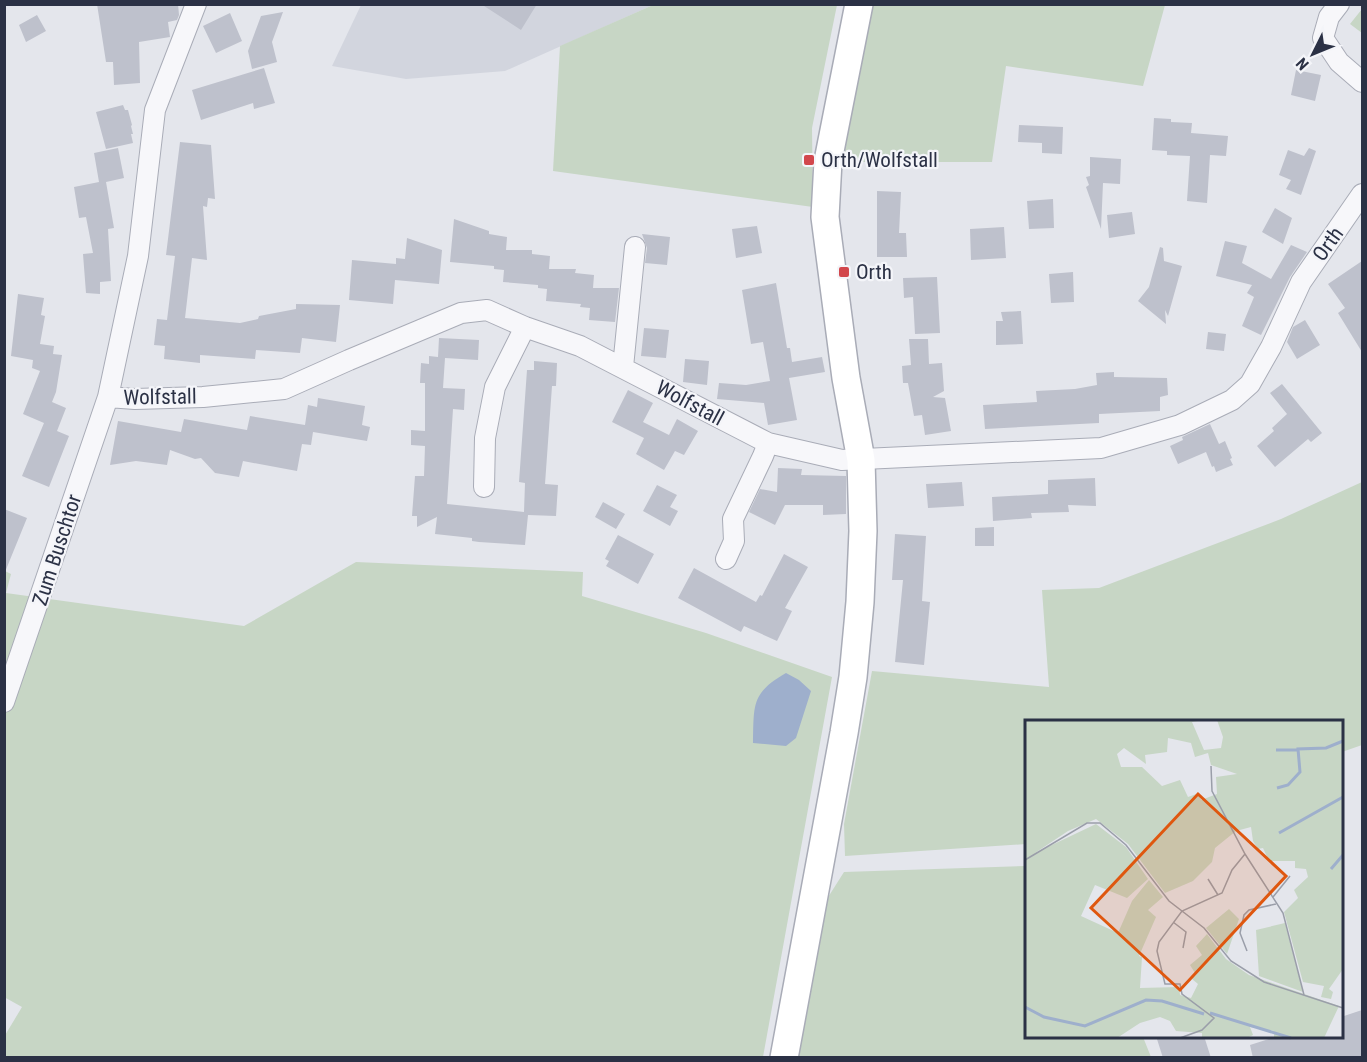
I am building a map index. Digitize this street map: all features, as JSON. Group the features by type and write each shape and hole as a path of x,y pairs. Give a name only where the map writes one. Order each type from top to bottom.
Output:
{"main road":[{"path":"784,1058 854,677 860,602 863,531 861,460 846,378 825,217 828,161 859,4"}],"street":[{"name":"Wolfstall","path":"196,4 155,110 138,256 108,397 135,399 203,397 284,389 461,313 488,310 525,327 580,346 768,443 842,460 861,460"},
{"path":"1339,4 1329,17 1323,38 1340,62 1362,82"},
{"name":"Orth","path":"861,460 972,452 1101,448 1180,425 1232,400 1250,384 1271,347 1301,282 1362,194"},
{"path":"623,367 635,247"},
{"path":"484,487 485,438 495,387 525,327"},
{"name":"Zum Buschtor","path":"4,702 108,397"},
{"path":"726,559 734,541 733,519 764,456 768,443"}],"shaded area":[{"path":"361,5 653,5 505,71 406,79 332,66"}],"green space":[{"path":"653,5 837,5 812,128 813,207 553,171 560,46"},
{"path":"868,5 1165,5 1143,86 1006,66 992,162 841,162"},
{"path":"1362,9 1362,33 1350,24"},
{"path":"1362,482 1362,745 1343,752 1343,720 1025,720 1025,844 845,856 844,824 872,671 1049,687 1042,590 1099,588 1281,519"},
{"path":"356,562 583,572 582,596 706,633 832,677 763,1057 5,1058 4,1037 22,1007 4,997 5,571 11,574 6,593 244,626"},
{"path":"1025,866 1025,1038 1143,1038 1151,1057 797,1058 825,902 844,872"}],"water":[{"path":"786,673 799,680 811,691 796,738 786,746 753,743 755,709 760,694"}],"building":[{"path":"97,4 178,4 177,20 168,22 170,37 139,42 140,83 114,85 113,62 106,62"},
{"path":"481,4 537,4 521,30"},
{"path":"283,12 272,42 277,62 252,69 248,51 261,16"},
{"path":"230,13 242,41 216,53 203,26"},
{"path":"37,15 46,31 26,42 19,25"},
{"path":"264,68 275,103 254,109 253,103 201,120 192,90"},
{"path":"1296,70 1321,75 1315,101 1291,95"},
{"path":"123,105 125,110 128,110 132,125 133,143 106,149 96,112"},
{"path":"1154,118 1192,123 1191,133 1228,136 1226,156 1210,155 1207,203 1187,201 1190,156 1167,155 1167,151 1152,150"},
{"path":"1019,125 1063,127 1062,154 1042,153 1042,143 1018,142"},
{"path":"180,142 211,145 215,199 208,198 207,207 203,206 207,260 192,258 185,318 240,323 258,319 259,316 296,309 296,304 340,305 336,342 302,338 300,353 256,350 255,359 200,355 200,363 164,359 165,346 154,345 157,319 167,320 175,256 166,255"},
{"path":"118,148 124,178 106,182 114,228 108,229 111,281 100,282 100,294 86,293 83,254 93,253 86,217 79,218 74,187 99,182 94,153"},
{"path":"1309,148 1316,151 1301,195 1286,189 1291,180 1279,175 1288,150 1304,156"},
{"path":"1090,157 1121,159 1120,184 1103,183 1101,229 1086,187 1089,185 1086,177 1090,176"},
{"path":"877,191 901,192 899,233 906,233 907,257 877,257"},
{"path":"1053,199 1054,228 1029,229 1027,201"},
{"path":"1275,208 1292,218 1283,244 1262,232"},
{"path":"1132,212 1135,234 1109,238 1107,215"},
{"path":"454,219 489,231 489,234 507,237 506,250 532,250 532,254 550,256 549,269 576,269 575,273 594,275 593,288 619,288 615,322 589,320 590,308 580,307 581,304 546,301 547,289 538,288 538,285 503,282 504,270 494,269 494,266 450,262"},
{"path":"757,226 762,253 736,258 732,229"},
{"path":"1004,227 1006,258 971,260 970,229"},
{"path":"642,234 670,237 667,265 645,263 647,248"},
{"path":"407,238 442,250 439,284 395,280 393,304 349,300 352,260 396,264 396,258 405,259"},
{"path":"1225,241 1247,246 1242,263 1271,279 1291,245 1307,252 1290,277 1261,335 1242,326 1254,297 1247,293 1252,285 1216,276"},
{"path":"1160,247 1163,248 1164,261 1182,266 1168,316 1165,310 1166,324 1138,301 1149,287"},
{"path":"1362,261 1362,352 1338,313 1345,308 1328,284"},
{"path":"1073,272 1074,302 1051,303 1049,274"},
{"path":"937,277 940,333 915,334 913,297 904,298 903,278"},
{"path":"776,283 787,348 790,348 792,362 822,357 825,372 789,378 797,420 768,425 764,403 717,399 719,383 746,385 770,381 763,342 751,344 742,290"},
{"path":"18,294 44,298 41,315 45,316 40,344 54,346 53,354 62,355 56,392 52,402 66,408 57,431 69,436 49,487 22,476 44,423 23,414 40,371 32,368 33,360 11,356"},
{"path":"1021,311 1023,344 996,345 996,321 1003,321 1001,312"},
{"path":"1305,320 1320,345 1297,359 1287,342 1293,327"},
{"path":"644,328 669,330 666,358 641,356"},
{"path":"1208,332 1226,334 1224,351 1206,349"},
{"path":"439,338 479,340 478,360 445,358 443,388 465,389 464,410 453,409 447,504 524,512 525,483 519,482 527,370 534,370 534,361 557,363 556,386 552,386 545,484 558,485 556,516 528,515 525,545 479,542 472,541 472,538 435,534 437,517 417,527 417,516 412,516 415,476 424,476 425,446 411,445 411,430 425,431 425,383 420,383 421,363 429,364 429,356 438,357"},
{"path":"909,339 928,339 929,364 942,363 944,391 933,397 945,398 951,431 925,435 922,415 914,416 908,383 903,383 902,366 911,365"},
{"path":"685,359 709,361 707,385 683,382"},
{"path":"1114,372 1114,377 1167,378 1168,395 1160,397 1160,411 1099,414 1099,423 985,429 983,405 1037,402 1036,391 1075,389 1097,385 1096,373"},
{"path":"1282,384 1322,433 1311,442 1308,439 1275,467 1257,446 1274,431 1272,428 1287,414 1270,393"},
{"path":"628,390 653,403 643,422 669,435 677,419 698,431 684,455 675,451 664,470 636,454 644,438 612,422"},
{"path":"318,398 365,406 362,425 370,427 367,441 313,432 311,445 302,444 297,471 243,461 239,477 215,473 201,458 195,459 170,450 167,465 136,461 110,465 118,421 181,432 184,419 247,430 250,416 305,425 308,405 317,407"},
{"path":"1210,424 1219,444 1225,441 1233,465 1216,472 1206,452 1178,464 1170,446 1183,440 1182,437"},
{"path":"778,468 802,469 801,475 846,476 846,514 823,515 823,505 785,505 775,525 749,512 760,489 777,492"},
{"path":"1095,478 1096,506 1068,505 1069,512 1031,513 1032,518 993,521 992,497 1048,494 1048,480"},
{"path":"962,482 964,506 928,508 926,484"},
{"path":"657,485 677,495 670,507 678,511 670,526 643,511"},
{"path":"603,502 625,514 616,529 595,517"},
{"path":"4,509 27,518 5,572 4,572"},
{"path":"994,527 994,546 975,546 975,528"},
{"path":"895,534 926,536 922,601 930,602 924,665 895,662 903,580 892,580"},
{"path":"618,535 654,554 638,584 606,566 609,561 605,559"},
{"path":"784,554 808,567 785,608 792,611 777,641 744,626 741,632 678,598 694,568 756,602 760,595 762,596"},
{"path":"1362,1010 1362,1058 1253,1058 1250,1045 1272,1038 1343,1038 1343,1016"},
{"path":"1157,1038 1205,1038 1211,1058 1163,1058"}],"place":[{"name":"Orth/Wolfstall","path":"809,160"},
{"name":"Orth","path":"844,272"}]}
